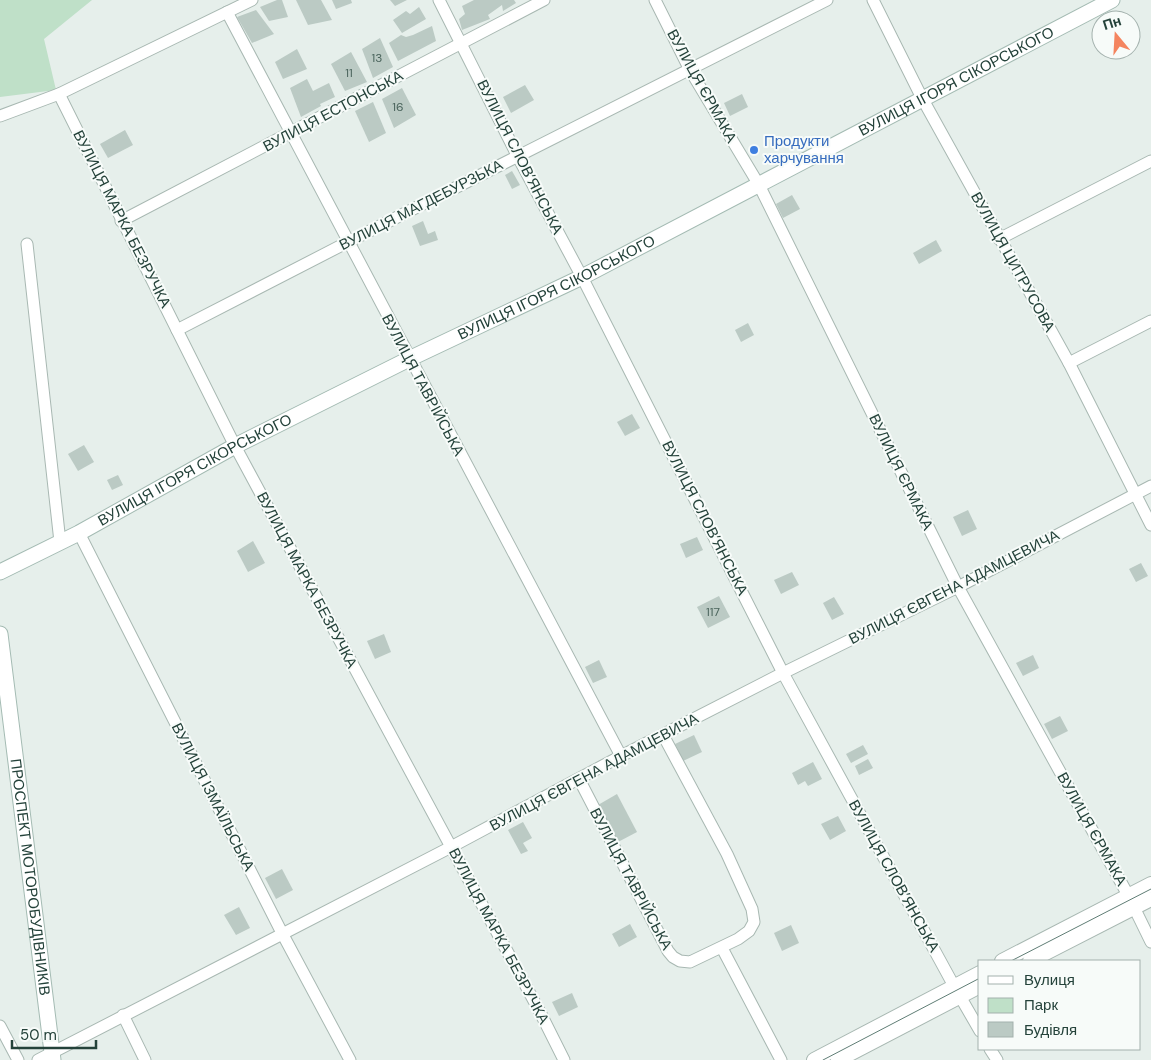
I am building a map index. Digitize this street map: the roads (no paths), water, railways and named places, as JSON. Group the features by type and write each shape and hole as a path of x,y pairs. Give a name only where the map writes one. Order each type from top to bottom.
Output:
{"main road":[{"name":"ВУЛИЦЯ ІГОРЯ СІКОРСЬКОГО","path":"0,572 79,533 234,446 409,359 582,277 922,98 1091,5 1112,0"},
{"name":"ПРОСПЕКТ МОТОРОБУДІВНИКІВ","path":"0,634 53,1056"}],"street":[{"path":"0,116 59,94 252,0"},
{"name":"ВУЛИЦЯ СЛОВ’ЯНСЬКА","path":"439,0 783,673 978,1027"},
{"name":"ВУЛИЦЯ ЕСТОНСЬКА","path":"121,221 544,0"},
{"name":"ВУЛИЦЯ ЄРМАКА","path":"655,0 690,70 759,185 958,587 1131,902 1151,942"},
{"name":"ВУЛИЦЯ МАГДЕБУРЗЬКА","path":"177,330 827,0"},
{"name":"ВУЛИЦЯ ЦИТРУСОВА","path":"873,0 922,98 1069,363 1151,526"},
{"name":"ВУЛИЦЯ ТАВРІЙСЬКА","path":"227,12 409,359 621,756"},
{"name":"ВУЛИЦЯ МАРКА БЕЗРУЧКА","path":"59,94 234,446 564,1060"},
{"path":"999,239 1151,161"},
{"path":"27,244 60,542"},
{"path":"1069,363 1151,321"},
{"name":"ВУЛИЦЯ ЄВГЕНА АДАМЦЕВИЧА","path":"38,1060 53,1056 123,1016 451,847 621,756 783,673 958,587 1151,486"},
{"name":"ВУЛИЦЯ ІЗМАЇЛЬСЬКА","path":"79,533 282,933 350,1060"},
{"name":"ВУЛИЦЯ ТАВРІЙСЬКА","path":"579,779 673,958 690,962 722,948 749,931 754,922 752,909 727,854 663,735"},
{"path":"1032,960 1131,902 1151,884"},
{"path":"1004,960 1131,902 1151,899"},
{"path":"722,948 781,1060"},
{"path":"838,1060 957,991 978,975"},
{"path":"814,1060 957,991 978,986"},
{"path":"123,1016 145,1060"},
{"path":"0,1026 18,1060"}],"tram line":[{"path":"1013,960 1151,889"},
{"path":"823,1060 978,979"}],"place":[{"name":"Продукти харчування","path":"754,150"}]}
